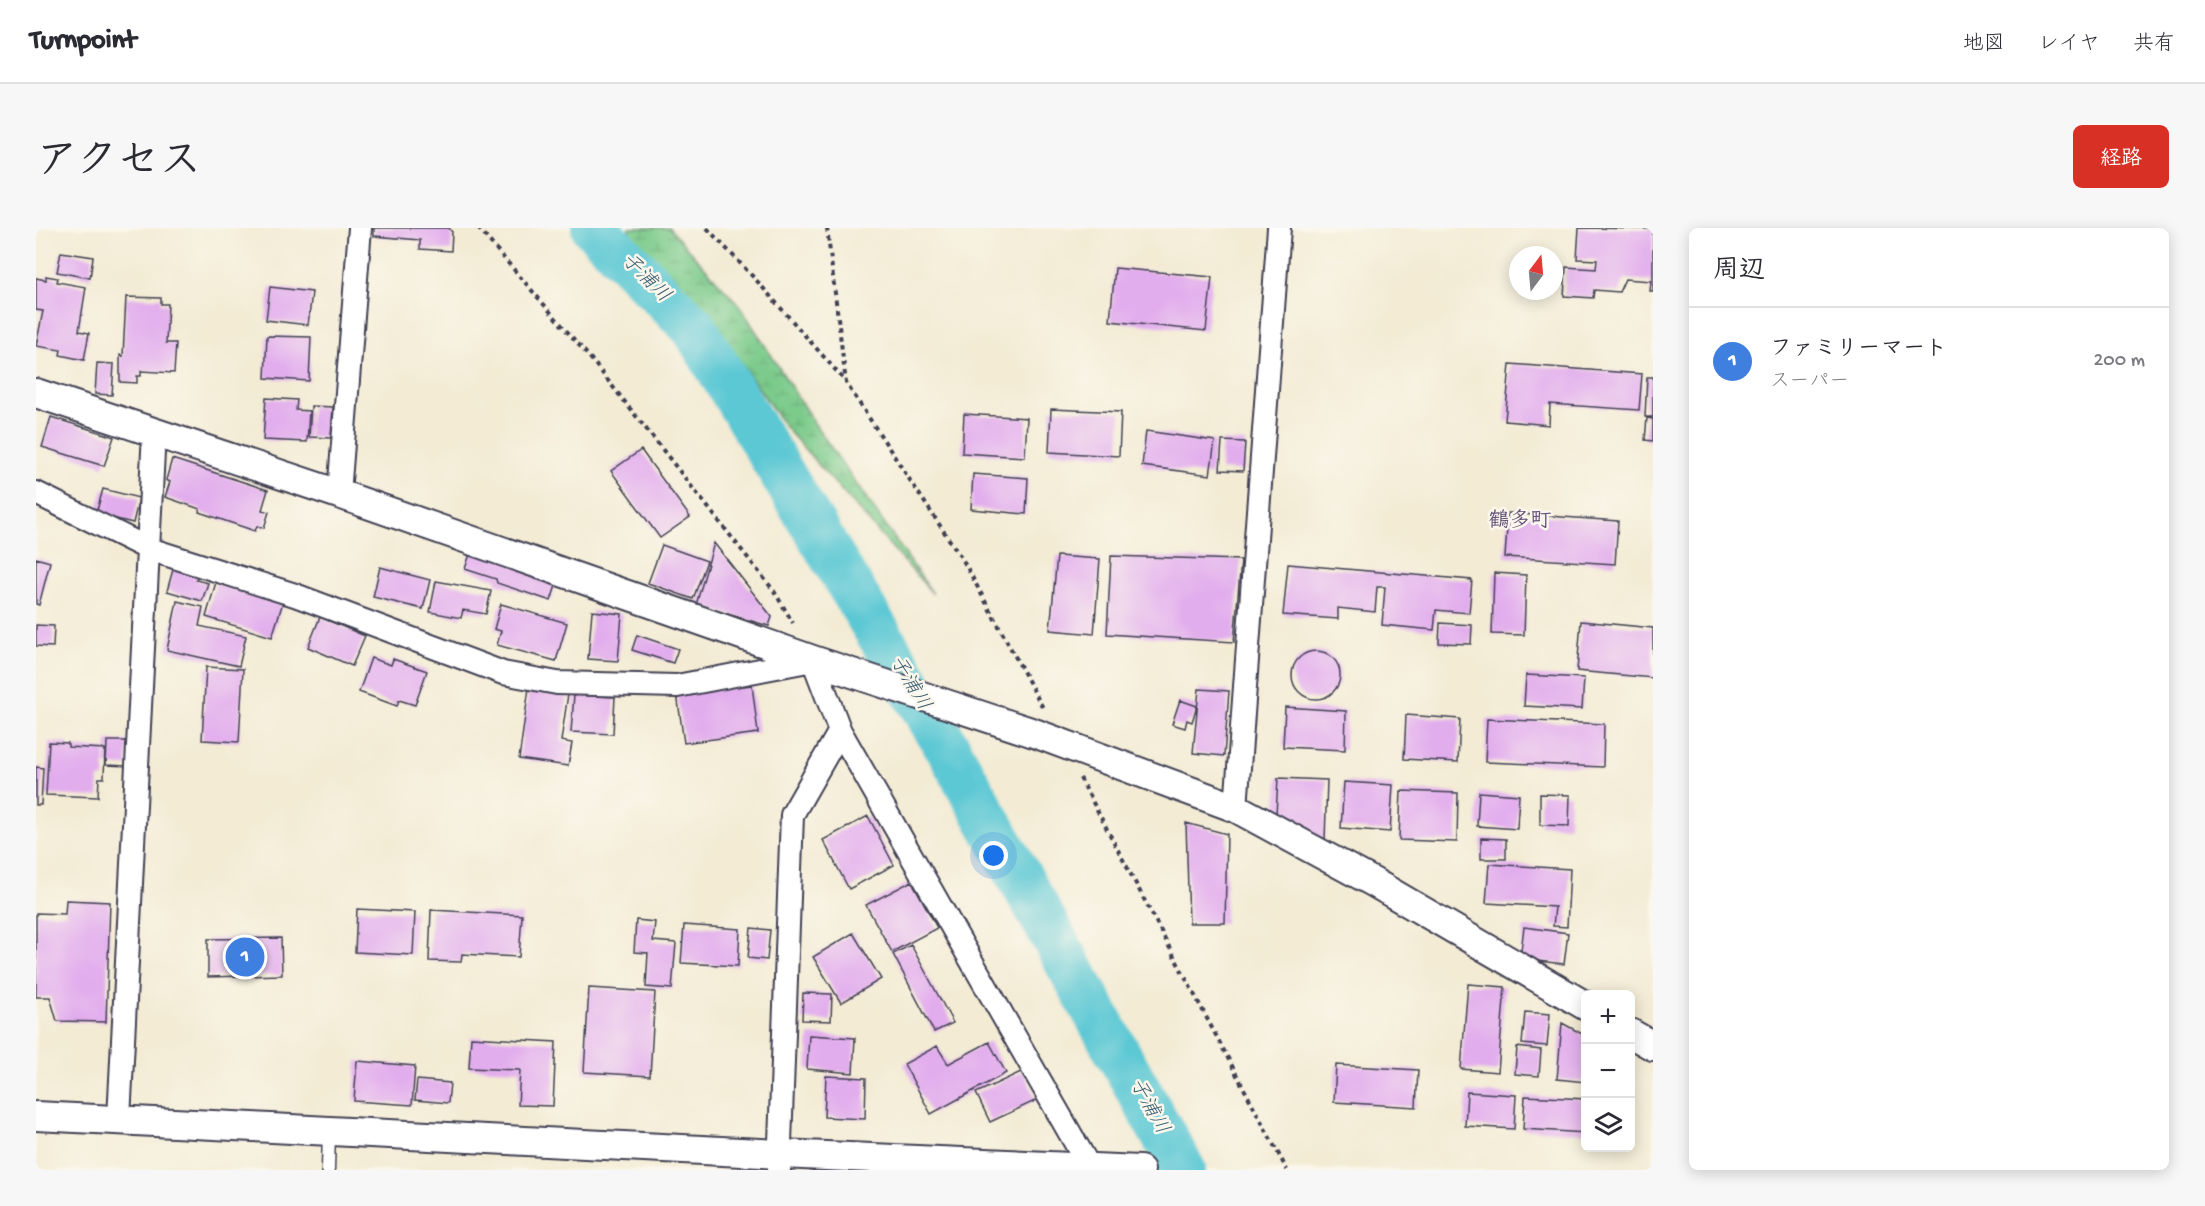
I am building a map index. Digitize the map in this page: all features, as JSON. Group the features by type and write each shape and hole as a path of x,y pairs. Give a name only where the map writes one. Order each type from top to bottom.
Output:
{"street":[{"path":"339,494 360,228"},
{"path":"1236,808 1279,228"},
{"path":"36,393 339,494 813,660 1049,739 1236,808 1373,882 1581,1003"},
{"path":"119,1119 154,432"},
{"path":"36,493 149,549 295,595 503,673 557,684 676,686 813,660"},
{"path":"813,660 840,731 1109,1169"},
{"path":"780,1162 792,815 840,731"},
{"path":"1635,1036 1653,1046"},
{"path":"36,1116 330,1130 780,1162 1109,1169"}],"lane":[{"path":"328,1170 330,1130"}],"path":[{"path":"478,228 591,359 774,591 813,660"},
{"path":"707,228 757,281 846,383 964,562 1049,739 1287,1170"},
{"path":"827,228 846,383"}],"green space":[{"path":"629,228 669,228 740,306 814,423 933,594 786,428 707,313 689,308 632,246"}],"building":[{"path":"374,228 449,228 452,232 451,251 420,249 420,240 374,236"},
{"path":"1579,228 1653,229 1653,291 1650,291 1651,281 1625,279 1619,292 1594,290 1593,298 1564,296 1566,267 1596,269 1597,260 1577,259"},
{"path":"61,252 93,257 90,278 57,272"},
{"path":"1115,268 1212,277 1206,331 1110,321"},
{"path":"46,276 58,278 57,282 86,287 79,331 89,333 84,360 60,355 61,350 36,346 43,311 36,310 36,278 46,280"},
{"path":"270,287 312,292 308,325 266,320"},
{"path":"126,297 161,298 161,304 168,304 166,343 176,343 174,373 141,371 141,376 137,376 137,383 120,382 120,355 123,356"},
{"path":"267,336 311,337 309,381 265,378"},
{"path":"97,363 114,364 112,395 95,394"},
{"path":"1510,364 1642,374 1639,410 1550,404 1549,425 1505,421"},
{"path":"1647,377 1653,377 1653,417 1645,417"},
{"path":"266,398 297,400 296,410 309,411 307,442 263,440"},
{"path":"311,406 333,407 331,438 309,437"},
{"path":"1051,409 1121,412 1119,456 1049,452"},
{"path":"964,414 1027,418 1025,457 962,453"},
{"path":"51,417 114,437 104,466 42,447"},
{"path":"1647,418 1653,419 1653,441 1645,440"},
{"path":"1146,431 1215,441 1210,475 1142,466"},
{"path":"1222,441 1245,442 1243,471 1220,470"},
{"path":"641,450 690,517 660,538 611,471"},
{"path":"172,459 268,490 262,510 269,512 264,528 257,526 255,531 199,512 200,509 165,497 170,482 166,480"},
{"path":"973,474 1028,478 1026,514 971,509"},
{"path":"103,489 139,498 133,523 96,514"},
{"path":"1508,513 1618,521 1615,564 1505,557"},
{"path":"714,543 772,617 769,626 696,605"},
{"path":"662,545 707,561 693,599 648,583"},
{"path":"472,548 559,576 551,601 497,583 496,579 465,569"},
{"path":"1057,556 1100,559 1094,634 1050,630"},
{"path":"1111,556 1241,560 1234,642 1107,634"},
{"path":"36,558 50,562 39,605 36,604"},
{"path":"1288,564 1472,580 1469,613 1436,610 1434,630 1382,625 1385,587 1377,587 1375,612 1338,608 1338,619 1283,615"},
{"path":"174,566 198,573 196,580 208,583 202,601 167,591"},
{"path":"380,567 430,580 423,609 373,597"},
{"path":"1494,573 1526,575 1524,635 1492,634"},
{"path":"436,581 491,591 486,614 463,610 461,618 430,612"},
{"path":"216,582 283,602 272,637 206,617"},
{"path":"177,601 203,607 199,626 246,636 239,666 167,650"},
{"path":"501,604 567,623 556,661 497,645 501,631 494,629"},
{"path":"592,611 622,614 618,661 588,659"},
{"path":"320,617 365,636 352,666 308,647"},
{"path":"1581,621 1653,628 1653,678 1577,671"},
{"path":"1440,623 1472,625 1471,644 1439,643"},
{"path":"36,625 54,626 53,647 36,646"},
{"path":"637,635 678,649 673,663 632,650"},
{"path":"1311,651 1321,651 1336,661 1340,675 1336,689 1330,695 1321,699 1311,699 1296,689 1292,680 1292,670 1302,655"},
{"path":"371,658 391,665 393,659 427,671 415,705 399,700 397,706 359,692"},
{"path":"206,667 243,669 239,742 202,740"},
{"path":"1526,675 1584,678 1582,709 1524,706"},
{"path":"752,685 758,733 684,743 677,694"},
{"path":"529,688 568,694 561,741 572,743 568,766 519,759"},
{"path":"1199,689 1229,691 1224,756 1193,753"},
{"path":"574,695 615,697 613,734 571,732"},
{"path":"1180,700 1197,706 1192,722 1187,720 1185,728 1172,724"},
{"path":"1285,707 1346,711 1345,750 1283,747"},
{"path":"1406,715 1460,719 1458,762 1404,759"},
{"path":"1487,719 1604,724 1603,767 1485,762"},
{"path":"107,741 128,741 127,766 106,765"},
{"path":"49,742 68,743 68,747 105,749 104,778 99,778 98,797 46,795"},
{"path":"36,767 43,768 41,805 36,805"},
{"path":"1278,778 1327,780 1325,840 1276,815"},
{"path":"1344,782 1393,785 1390,832 1341,828"},
{"path":"1401,791 1458,793 1457,842 1399,840"},
{"path":"1479,792 1519,795 1517,829 1477,826"},
{"path":"1540,794 1570,795 1569,826 1540,825"},
{"path":"868,816 894,865 849,889 823,840"},
{"path":"1186,823 1227,834 1225,923 1189,923"},
{"path":"1481,838 1506,839 1506,859 1481,859"},
{"path":"1489,864 1570,869 1567,927 1553,926 1555,907 1486,903"},
{"path":"912,881 937,928 892,952 866,905"},
{"path":"66,900 110,902 106,1022 57,1021 50,997 36,997 36,913 65,914"},
{"path":"357,909 415,912 413,955 355,952"},
{"path":"431,910 522,915 519,957 462,954 461,962 429,961"},
{"path":"636,920 655,922 653,941 676,943 672,989 646,987 648,953 634,952"},
{"path":"684,925 740,929 738,966 681,963"},
{"path":"1524,927 1568,933 1564,964 1520,959"},
{"path":"751,928 770,930 767,960 748,958"},
{"path":"853,933 881,979 841,1003 813,957"},
{"path":"281,938 282,975 208,977 208,939"},
{"path":"911,945 953,1023 934,1032 893,954"},
{"path":"1468,984 1505,987 1498,1072 1461,1069"},
{"path":"589,988 655,992 650,1076 584,1072"},
{"path":"803,993 832,994 831,1021 802,1020"},
{"path":"1525,1012 1550,1014 1547,1046 1522,1044"},
{"path":"1562,1023 1581,1033 1581,1081 1557,1079"},
{"path":"809,1035 855,1038 853,1073 807,1069"},
{"path":"471,1037 556,1042 553,1106 518,1105 520,1070 469,1068"},
{"path":"989,1042 1006,1073 931,1114 904,1064 937,1046 948,1064"},
{"path":"1517,1047 1541,1050 1539,1076 1515,1074"},
{"path":"357,1061 415,1066 412,1105 354,1101"},
{"path":"1336,1065 1418,1070 1416,1107 1334,1102"},
{"path":"1023,1071 1037,1100 990,1122 976,1093"},
{"path":"826,1076 866,1078 865,1119 824,1117"},
{"path":"417,1080 450,1083 448,1103 415,1100"},
{"path":"1467,1092 1516,1095 1514,1129 1465,1126"},
{"path":"1525,1096 1581,1099 1581,1133 1523,1129"}],"waterway":[{"name":"子浦川","path":"594,228 694,328 950,752 1183,1170"}],"place":[{"name":"ファミリーマート","path":"245,957"}],"district":[{"name":"鶴多町","path":"1520,522"}]}
